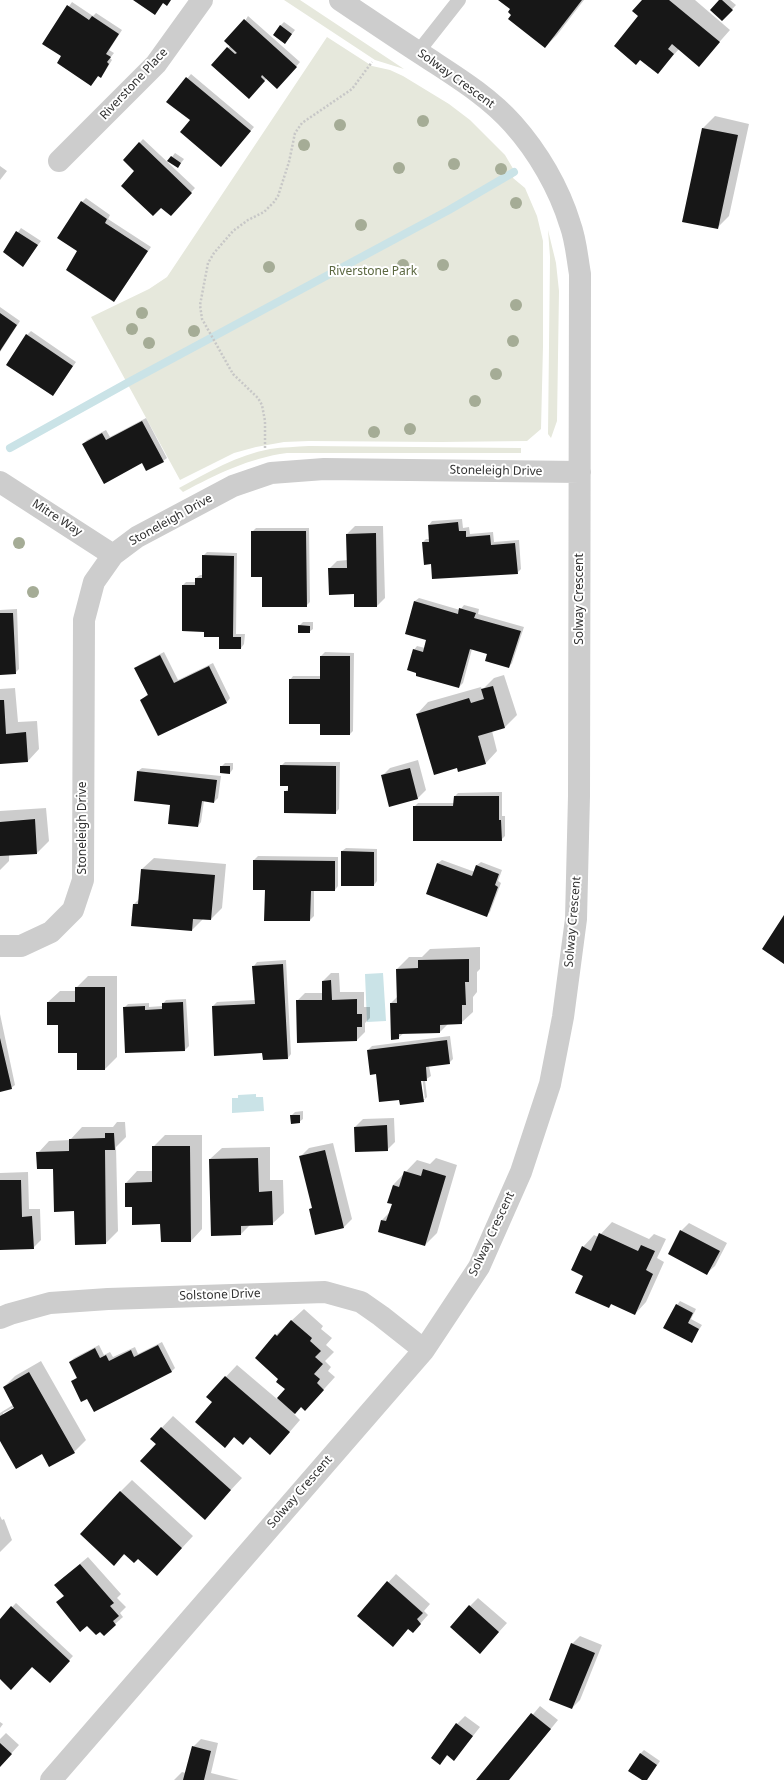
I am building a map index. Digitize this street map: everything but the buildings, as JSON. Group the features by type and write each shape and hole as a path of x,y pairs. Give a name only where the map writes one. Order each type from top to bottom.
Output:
{"street":[{"name":"Riverstone Place","path":"59,161 156,64 202,0"},
{"name":"Solway Crescent","path":"51,1780 424,1350 480,1267 521,1172 550,1084 563,1017 576,919 579,788 580,274 576,244 570,223 546,172 529,144 512,123 493,104 468,85 340,0"},
{"name":"Stoneleigh Drive","path":"0,946 21,946 51,932 73,910 83,880 84,620 94,582 113,555 137,537 233,486 271,474 324,469 580,472"},
{"name":"Mitre Way","path":"0,482 113,555"},
{"name":"Solstone Drive","path":"0,1318 50,1303 108,1299 325,1292 361,1302 424,1350"}],"lane":[{"path":"418,52 459,0"}],"path":[{"path":"265,448 265,420 262,405 252,391 233,374 203,323 200,310 208,263 214,253 233,231 242,224 264,212 274,202 278,196 289,162 294,137 302,123 352,89 372,62"}],"green space":[{"path":"284,0 300,0 404,69 375,60"},
{"name":"Riverstone Park","path":"327,37 372,66 390,70 403,76 449,104 470,120 505,155 515,172 513,178 525,188 537,216 543,241 541,429 527,441 284,442 234,453 180,480 91,317 149,289 167,277"},
{"path":"548,230 556,263 559,291 557,421 551,438 548,434 550,257"},
{"path":"309,446 521,448 521,453 287,453 273,455 246,463 221,473 183,492 179,488 212,470 246,455 270,449"}],"water":[{"path":"383,973 386,1021 367,1022 365,974"},
{"path":"256,1094 256,1097 263,1097 264,1111 232,1113 232,1098 238,1098 238,1095"}],"waterway":[{"path":"10,448 127,383 449,210 514,172"}]}
